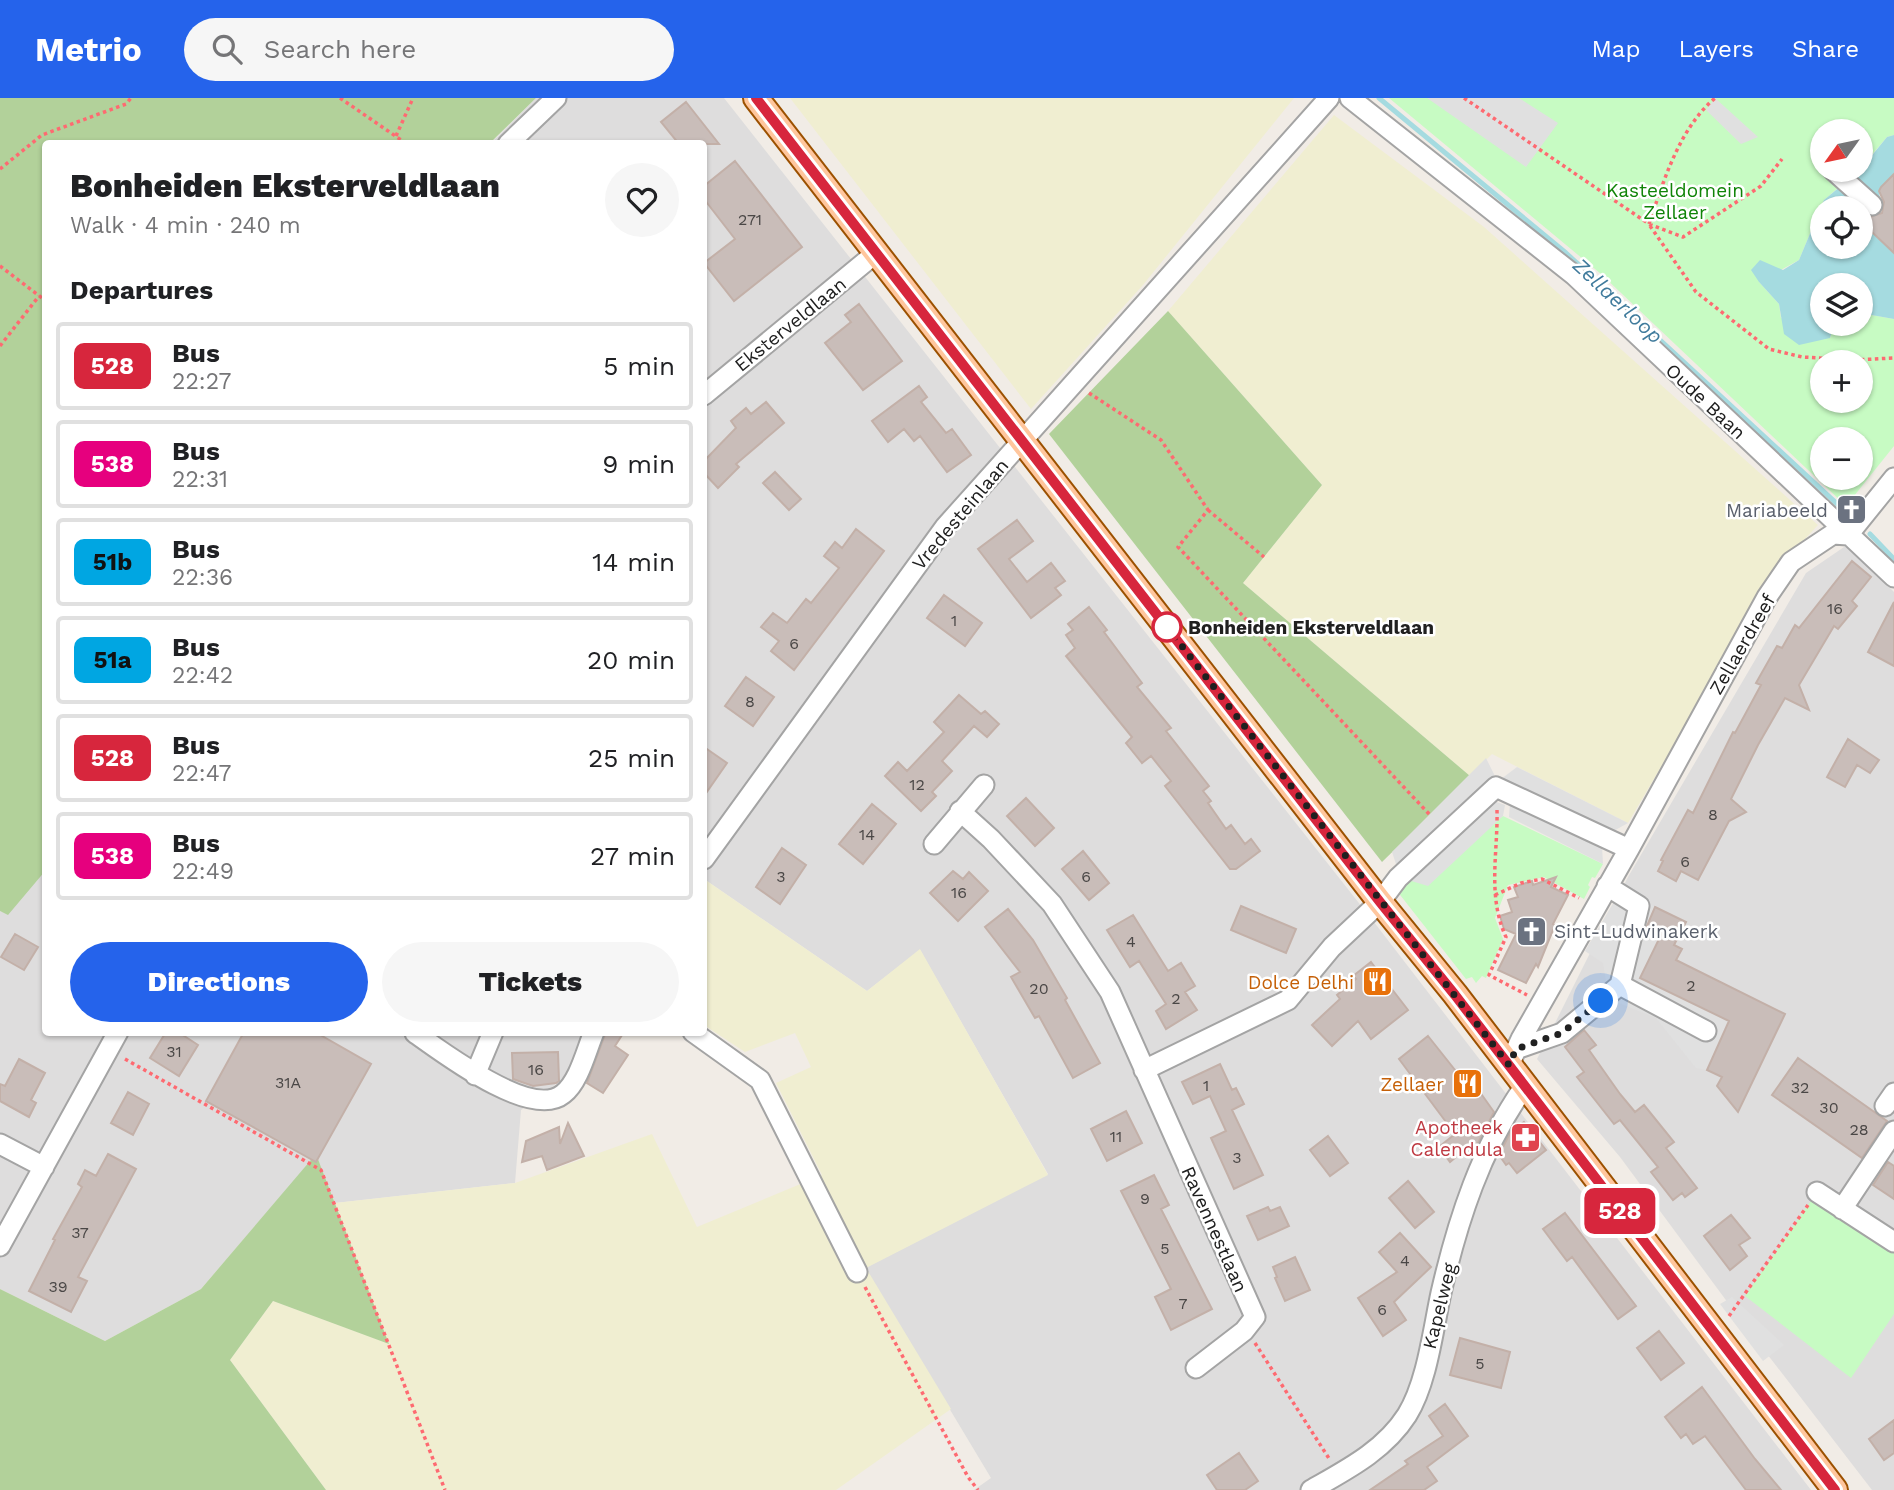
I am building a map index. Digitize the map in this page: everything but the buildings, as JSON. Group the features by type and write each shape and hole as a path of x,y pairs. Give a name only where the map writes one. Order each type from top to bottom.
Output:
{"main road":[{"path":"756,98 1380,902 1513,1057 1524,1087 1835,1490"}],"street":[{"path":"512,140 556,98"},
{"name":"Vredesteinlaan","path":"707,855 945,527 1329,98"},
{"name":"Oude Baan","path":"1350,98 1574,275 1894,577"},
{"path":"1846,182 1862,196"},
{"name":"Eksterveldlaan","path":"707,393 876,253"},
{"path":"1848,535 1894,478"},
{"name":"Zellaerdreef","path":"1513,1057 1741,641 1791,562 1832,534 1848,535"},
{"path":"934,844 984,785"},
{"path":"1144,1070 1288,1000 1332,947 1380,902 1398,878 1496,787 1629,849"},
{"name":"Ravennestlaan","path":"960,811 991,839 1052,904 1110,992 1255,1317 1246,1329"},
{"path":"1513,1057 1562,1033 1620,985 1639,906 1608,886"},
{"path":"1620,985 1706,1031"},
{"path":"419,1036 475,1075 532,1098 547,1099 560,1097 571,1088 592,1036"},
{"path":"475,1075 491,1036"},
{"path":"699,1036 760,1080 857,1272"},
{"path":"0,1246 114,1041"},
{"name":"Kapelweg","path":"1311,1490 1381,1446 1407,1415 1423,1372 1445,1277 1471,1187 1493,1136 1524,1087"},
{"path":"1842,1209 1894,1131"},
{"path":"0,1144 44,1167"},
{"path":"1817,1192 1894,1242"},
{"path":"1196,1368 1246,1329"}],"path":[{"path":"0,169 42,135 126,104 131,98"},
{"path":"340,98 402,140"},
{"path":"396,136 413,98"},
{"path":"1464,98 1648,224 1683,237 1761,186 1782,159"},
{"path":"1648,224 1664,179 1681,143 1702,110 1715,98"},
{"path":"1648,224 1696,292 1769,349 1802,357 1856,360 1894,358"},
{"path":"0,267 42,298"},
{"path":"0,346 39,296"},
{"path":"1074,384 1161,440 1208,510 1264,557"},
{"path":"1208,510 1178,547 1430,815"},
{"path":"1496,787 1495,895 1500,923 1506,937 1489,975 1541,1003"},
{"path":"1495,895 1521,883 1542,879 1595,907"},
{"path":"114,1041 321,1170 445,1490"},
{"path":"1714,1334 1745,1296 1817,1192"},
{"path":"857,1272 968,1477 978,1490"},
{"path":"1246,1329 1339,1474"}],"shaded area":[{"path":"536,98 724,98 1377,926 1811,1490 974,1490 991,1478 865,1268 1048,1174 920,950 867,991 707,881 707,140 494,140"},
{"path":"790,98 1294,98 1143,285 1031,409"},
{"path":"1427,98 1519,98 1558,123 1526,167"},
{"path":"1715,98 1758,137 1741,144 1706,110"},
{"path":"1334,115 1484,227 1818,525 1779,567 1628,823 1492,754 1470,776 1243,583 1322,485 1168,311"},
{"path":"1847,545 1894,592 1894,1490 1872,1490 1620,1157 1537,1059 1628,877 1806,573"},
{"path":"1486,758 1495,776 1398,870 1392,852"},
{"path":"1517,767 1628,823 1610,833 1501,779"},
{"path":"1491,800 1505,805 1503,816 1428,886 1408,880"},
{"path":"1510,802 1602,846 1603,864 1509,817"},
{"path":"42,874 42,1036 596,1036 568,1075 521,1110 515,1183 335,1203 316,1155 201,1289 105,1341 0,1289 0,911 8,914"},
{"path":"707,881 867,991 920,949 1048,1175 866,1268 951,1409 836,1490 326,1490 230,1360 273,1301 387,1343 335,1203 515,1183 652,1134 697,1227 822,1175 776,1083 811,1067 795,1033 745,1052 707,1027"},
{"path":"1622,888 1655,907 1646,927 1661,935 1640,978 1729,1021 1707,1070 1696,1068 1656,1018 1609,999 1603,963 1585,951"},
{"path":"1732,1297 1784,1345 1763,1361 1720,1304"}],"green space":[{"path":"0,98 536,98 493,140 42,140 42,875 8,915 0,911"},
{"name":"Kasteeldomein Zellaer","path":"1389,98 1894,98 1894,135 1887,137 1873,154 1873,119 1810,119 1810,182 1845,182 1829,196 1810,196 1810,234 1799,260 1759,282 1779,304 1781,318 1810,330 1810,336 1873,336 1873,315 1894,319 1894,446 1873,472 1873,427 1810,427 1810,472 1601,274"},
{"path":"1168,311 1322,485 1243,583 1470,776 1382,862 1049,434"},
{"name":"Kasteeldomein Zellaer","path":"1829,490 1859,490 1846,506"},
{"path":"1503,816 1603,864 1595,878 1592,877 1584,899 1544,877 1508,885 1495,918 1503,939 1486,978 1482,976 1476,983 1472,977 1466,979 1397,891 1408,880"},
{"path":"316,1154 389,1344 273,1301 230,1360 326,1490 0,1490 0,1289 105,1341 201,1289"},
{"path":"1817,1192 1894,1242 1894,1314 1851,1378 1745,1296"}],"water":[{"path":"1894,135 1894,183 1887,182 1883,185 1879,192 1881,199 1873,208 1873,196 1829,196 1846,182 1873,182 1873,154 1887,137"},
{"path":"1810,234 1810,259 1873,259 1873,234 1894,253 1894,319 1873,315 1873,273 1810,273 1810,336 1831,336 1799,345 1784,334 1779,304 1751,270 1760,260 1783,270 1799,260"}],"waterway":[{"name":"Zellaerloop","path":"1379,98 1566,253 1848,514"},
{"name":"Zellaerloop","path":"1870,534 1894,559"}],"bus line":[{"name":"528","path":"756,98 1455,995 1835,1490"}],"place":[{"name":"Mariabeeld","path":"1851,510"},
{"name":"Bonheiden Eksterveldlaan","path":"1167,627"},
{"name":"Sint-Ludwinakerk","path":"1531,931"},
{"name":"Dolce Delhi","path":"1377,982"},
{"name":"Zellaer","path":"1467,1084"},
{"name":"Apotheek Calendula","path":"1526,1138"}],"route":[{"path":"1167,627 1509,1065 1516,1049 1562,1033 1601,1001"}]}
